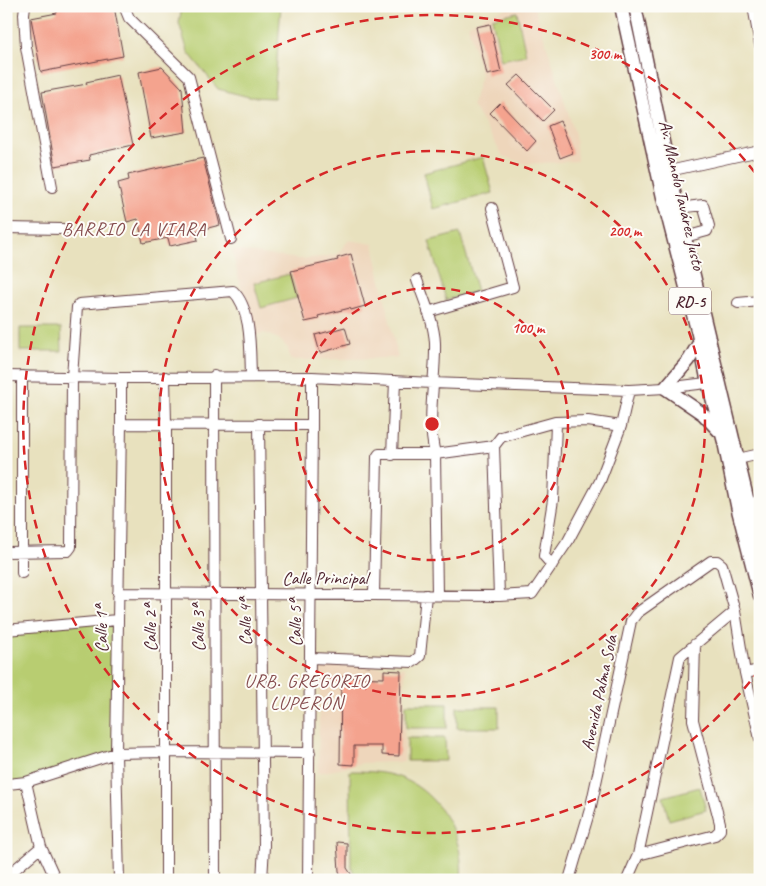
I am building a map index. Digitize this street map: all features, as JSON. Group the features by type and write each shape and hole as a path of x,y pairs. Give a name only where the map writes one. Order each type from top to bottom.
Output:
{"main road":[{"name":"Av. Manolo Tavárez Justo","path":"621,6 664,202 699,343 752,505 760,552"},
{"name":"Av. Manolo Tavárez Justo","path":"635,6 685,237 713,383 720,432 752,505 760,596"},
{"path":"699,343 689,360 665,388 703,414 720,432"}],"street":[{"path":"25,6 26,47 52,187"},
{"path":"124,6 129,18 189,77 231,239"},
{"path":"753,6 760,45"},
{"path":"669,170 760,151"},
{"path":"678,208 703,205 709,226 707,231 685,237"},
{"path":"428,312 513,287 492,208"},
{"path":"6,228 63,230"},
{"path":"311,658 413,662 420,656 431,595 435,454 431,438 435,340 417,280"},
{"path":"6,552 70,550 72,377 79,304 233,291 240,297 245,310 249,336 251,376"},
{"path":"738,303 760,301"},
{"path":"6,376 121,378 214,376 312,377 629,390 713,383"},
{"path":"22,376 22,573"},
{"name":"Calle 3ª","path":"214,376 215,880"},
{"name":"Calle 2ª","path":"164,377 166,423 166,880"},
{"name":"Calle 5ª","path":"308,880 312,377"},
{"name":"Calle 1ª","path":"119,880 116,753 121,378"},
{"path":"392,455 395,381"},
{"path":"556,424 553,500 544,556 552,565 600,481 621,426 629,390"},
{"path":"499,596 494,446 501,437 555,422 556,424 588,421 621,426"},
{"path":"121,424 312,425"},
{"name":"Calle 4ª","path":"259,424 264,846 262,880"},
{"path":"374,595 377,458 379,454 435,454 494,446"},
{"path":"738,459 760,454"},
{"name":"Avenida Palma Sola","path":"569,880 591,806 631,620 637,613 711,561 717,561 722,566 734,611"},
{"name":"Calle Principal","path":"118,593 499,596 532,594 552,565"},
{"path":"629,878 638,855 680,657 734,611"},
{"path":"734,611 745,674 760,739"},
{"path":"6,630 118,620"},
{"path":"638,855 715,835 720,830 720,823 693,720 695,644"},
{"path":"745,674 760,670"},
{"path":"6,782 8,784 26,782 116,753 310,753"},
{"path":"26,782 41,848 56,880"},
{"path":"6,877 41,848"}],"shaded area":[{"path":"514,6 534,6 575,134 577,161 526,164 503,156 472,105 481,75 468,25 491,13"},
{"path":"349,240 373,244 398,358 290,360 288,348 279,339 265,333 252,336 232,250 299,259 337,254"},
{"path":"320,665 405,668 404,762 362,763 318,773"}],"green space":[{"path":"182,6 281,6 274,98 249,97 218,89 188,52 179,23"},
{"path":"517,12 526,55 501,60 492,18"},
{"path":"483,157 493,193 433,209 424,173"},
{"path":"460,233 477,291 446,300 429,241"},
{"path":"290,274 297,298 261,308 254,283"},
{"path":"20,328 61,328 62,351 20,351"},
{"path":"117,620 116,753 26,782 6,782 6,630"},
{"path":"406,704 447,704 447,728 406,728"},
{"path":"457,707 499,707 499,728 457,728"},
{"path":"407,738 445,738 446,761 407,761"},
{"path":"350,771 396,776 410,782 433,800 442,811 456,837 460,851 461,880 364,880 354,873 351,866"},
{"path":"700,787 706,810 669,820 663,797"}],"building":[{"path":"56,6 114,6 123,56 41,72 31,18 57,13"},
{"path":"490,24 501,72 487,75 476,27"},
{"path":"162,67 182,88 186,132 151,138 139,72"},
{"path":"118,75 133,145 89,155 90,160 55,166 42,92 87,84 86,82"},
{"path":"519,75 554,110 543,121 508,85"},
{"path":"500,103 536,141 527,151 490,113"},
{"path":"560,121 573,153 560,158 548,126"},
{"path":"203,158 220,225 196,231 198,240 170,246 168,238 143,243 138,219 127,222 118,183 129,180 128,175"},
{"path":"351,254 365,306 318,316 319,319 305,322 291,271 338,260 337,258"},
{"path":"345,327 350,344 320,353 315,335"},
{"path":"384,670 401,671 399,756 382,755 382,746 354,746 354,765 340,764 341,677 384,678"},
{"path":"337,842 347,843 347,868 355,880 343,880 339,871"}],"district":[{"name":"BARRIO LA VIARA","path":"134,228"},
{"name":"URB. GREGORIO LUPERÓN","path":"307,691"}]}
